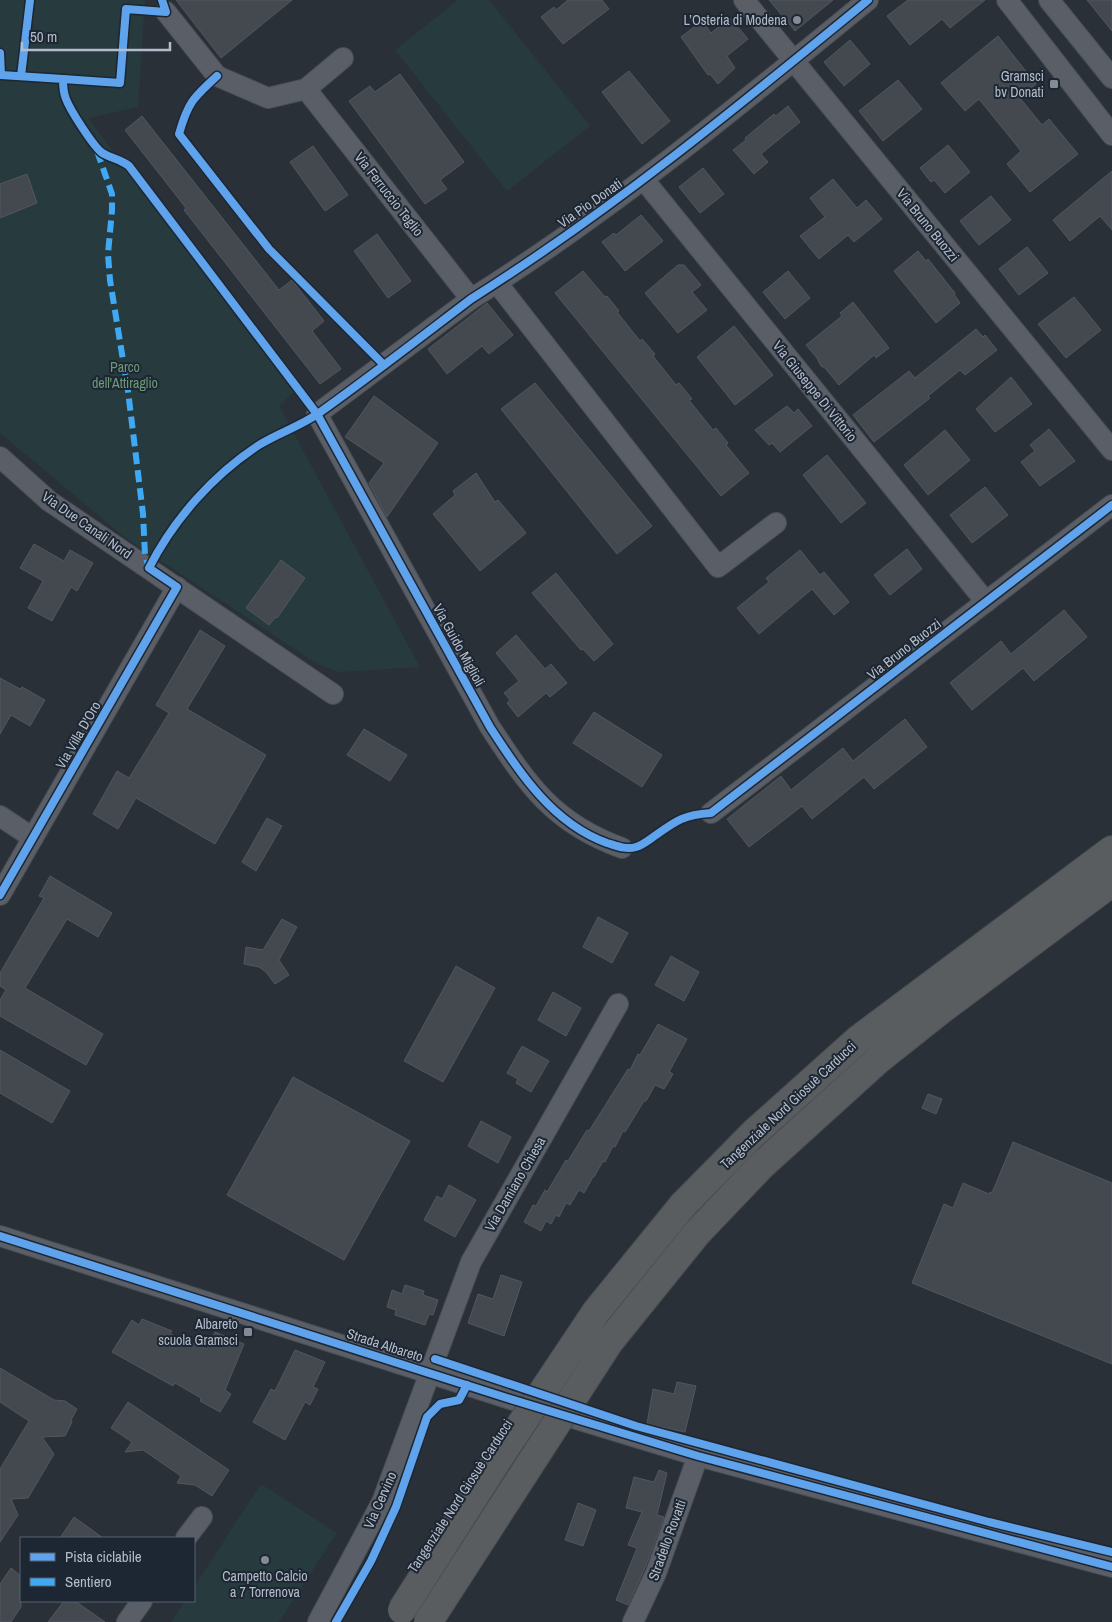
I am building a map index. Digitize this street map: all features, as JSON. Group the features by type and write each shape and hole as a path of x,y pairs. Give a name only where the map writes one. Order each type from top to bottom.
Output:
{"highway":[{"name":"Tangenziale Nord Giosuè Carducci","path":"398,1616 503,1451 596,1312 683,1205 754,1133 859,1039 1112,850"},
{"name":"Tangenziale Nord Giosuè Carducci","path":"428,1622 609,1342 697,1233 761,1166 879,1059 942,1008 1100,897 1112,882"}],"street":[{"name":"Via Bruno Buozzi","path":"744,0 1112,450"},
{"name":"Via Pio Donati","path":"317,414 471,299 497,283 644,180 868,0"},
{"path":"1007,0 1112,135"},
{"path":"1048,0 1112,78"},
{"path":"166,12 217,76 268,98 306,89 343,58"},
{"name":"Via Ferruccio Teglio","path":"306,89 471,299"},
{"name":"Via Giuseppe Di Vittorio","path":"644,180 986,602"},
{"path":"497,283 718,567 776,523"},
{"name":"Via Guido Miglioli","path":"317,414 490,727 519,771 539,796 578,828 599,840 622,848"},
{"name":"Via Due Canali Nord","path":"0,457 49,501 333,694"},
{"name":"Via Bruno Buozzi","path":"711,813 1112,505"},
{"name":"Via Villa D'Oro","path":"0,895 177,587"},
{"path":"0,816 33,838"},
{"name":"Via Damiano Chiesa","path":"429,1372 471,1262 618,1004"},
{"name":"Strada Albareto","path":"0,1236 516,1401 698,1456 1112,1567"},
{"name":"Via Cervino","path":"318,1622 382,1502 429,1372"},
{"name":"Stradello Rovatti","path":"633,1622 656,1573 698,1456"},
{"path":"187,1537 202,1517"},
{"path":"127,1622 141,1602"}],"green space":[{"name":"Parco dell'Attiraglio","path":"0,0 145,0 138,107 88,118 294,392 279,406 420,667 338,672 316,663 123,536 0,433"},
{"path":"458,0 489,0 590,126 507,191 395,50"},
{"name":"Campetto Calcio a 7 Torrenova","path":"261,1484 337,1533 279,1622 171,1622 184,1602 195,1602 195,1585"}],"building":[{"path":"176,0 292,0 221,58"},
{"path":"568,0 602,0 609,9 563,44 541,17 554,7 556,10"},
{"name":"L’Osteria di Modena","path":"769,0 833,0 795,31"},
{"path":"908,0 985,0 950,28 942,19 910,45 887,16"},
{"path":"1087,0 1112,0 1112,31"},
{"path":"730,18 748,39 727,56 735,68 718,84 710,74 708,75 681,37 702,21 711,33"},
{"path":"998,36 1036,84 1020,98 1042,125 1049,119 1078,154 1030,192 1007,164 1021,151 979,99 965,111 941,83"},
{"path":"850,40 870,64 844,86 824,62"},
{"path":"629,71 670,121 642,144 602,92"},
{"path":"400,74 464,162 440,180 447,189 425,204 349,101 370,86 375,92"},
{"path":"898,80 922,109 883,141 859,111"},
{"path":"788,106 800,122 761,154 768,162 754,174 733,150 774,114 776,116"},
{"path":"142,116 279,290 292,280 324,321 312,331 341,369 320,384 184,210 186,208 125,130"},
{"path":"948,145 970,172 945,193 934,180 931,182 920,168"},
{"path":"313,146 348,195 325,211 290,162"},
{"path":"703,168 724,194 700,213 679,187"},
{"path":"1112,171 1112,230 1100,216 1070,241 1053,220"},
{"path":"27,174 37,203 0,218 0,184"},
{"path":"833,179 857,208 866,200 882,219 854,242 848,235 819,259 800,236 825,217 810,198"},
{"path":"991,196 1011,220 979,245 960,221"},
{"path":"641,215 663,241 625,271 602,242 614,233 616,235"},
{"path":"377,234 411,281 388,298 354,251"},
{"path":"1027,247 1048,273 1019,295 999,269"},
{"path":"918,251 926,261 928,259 955,293 960,303 936,323 894,271"},
{"path":"678,265 684,265 701,285 692,292 707,310 678,333 645,293"},
{"path":"583,271 605,297 607,296 640,341 642,339 655,354 653,356 676,385 679,383 692,399 689,400 713,430 716,428 728,443 726,445 749,473 721,496 555,293"},
{"path":"788,271 810,298 785,319 763,292"},
{"path":"1074,297 1101,330 1066,358 1038,324"},
{"path":"853,302 889,348 876,358 874,355 839,385 825,368 821,366 806,345 842,316 840,313"},
{"path":"487,303 513,335 489,354 482,346 447,374 428,349"},
{"path":"734,326 773,375 735,405 697,357"},
{"path":"976,329 983,337 985,335 997,350 965,375 960,370 928,396 930,398 874,442 853,415 909,371 915,378"},
{"path":"1011,377 1032,404 995,432 976,409"},
{"path":"535,383 652,526 617,554 501,409"},
{"path":"374,396 438,443 387,517 369,483 384,463 345,437"},
{"path":"787,406 794,413 798,409 812,426 780,452 772,443 769,445 755,430"},
{"path":"1049,429 1075,461 1040,486 1021,462 1035,451 1030,445"},
{"path":"945,430 970,460 928,495 904,465"},
{"path":"827,455 866,503 841,523 803,475"},
{"path":"476,473 495,502 498,500 526,533 480,571 433,514 455,495 453,491"},
{"path":"985,487 1008,515 972,543 950,515"},
{"path":"34,544 64,561 70,550 93,563 77,591 71,587 52,621 28,608 43,581 20,568"},
{"path":"907,549 922,569 890,595 874,575"},
{"path":"800,550 820,575 824,572 849,602 834,615 812,589 759,634 737,608 769,582 766,578"},
{"path":"281,560 305,578 277,618 269,625 246,608"},
{"path":"556,573 613,644 594,661 583,649 581,650 532,593"},
{"path":"1064,610 1087,637 1034,681 1023,668 972,710 950,683 1001,641 1011,654"},
{"path":"200,630 225,646 187,709 266,755 215,844 136,798 118,829 93,814 117,771 129,778 169,713 156,705"},
{"path":"516,635 545,669 551,664 567,683 550,697 546,693 518,717 507,703 510,700 504,693 519,681 496,653"},
{"path":"0,678 20,689 22,687 45,700 30,726 11,715 0,734"},
{"path":"594,712 662,755 642,787 573,743"},
{"path":"905,719 927,747 874,789 864,777 812,819 802,806 749,847 727,819 781,776 791,790 843,748 853,761"},
{"path":"364,729 407,755 390,781 347,755"},
{"path":"267,818 282,826 256,871 242,862"},
{"path":"50,876 112,913 98,937 67,919 25,988 103,1034 86,1065 0,1016 0,1000 6,990 0,986 0,973 44,898 39,896"},
{"path":"598,917 628,933 612,963 583,947"},
{"path":"282,919 297,927 279,960 289,975 275,984 266,972 259,967 244,964 246,947 263,950"},
{"path":"671,956 699,972 684,1001 655,985"},
{"path":"456,966 495,988 443,1082 404,1061"},
{"path":"553,992 581,1008 566,1036 538,1020"},
{"path":"658,1024 687,1039 669,1072 673,1074 664,1089 655,1085 625,1132 623,1131 615,1147 613,1146 605,1162 603,1161 584,1193 579,1190 570,1205 566,1203 559,1217 556,1215 551,1224 546,1221 541,1231 524,1222 533,1205 536,1206 545,1190 547,1192 566,1160 568,1161 587,1130 589,1131 628,1069 630,1070 638,1054 640,1055"},
{"path":"522,1046 549,1061 531,1092 516,1083 518,1079 507,1073"},
{"path":"0,1050 70,1091 52,1123 0,1093"},
{"path":"293,1077 410,1141 344,1260 227,1195"},
{"path":"928,1094 942,1099 936,1114 922,1108"},
{"path":"481,1121 511,1137 498,1163 468,1146"},
{"path":"1013,1142 1112,1183 1112,1364 912,1283 944,1204 953,1208 963,1183 989,1194 990,1192 992,1193"},
{"path":"449,1185 476,1200 455,1237 424,1220 437,1196 442,1199"},
{"path":"501,1275 522,1282 504,1336 468,1323 478,1294 493,1299"},
{"path":"405,1285 424,1291 423,1295 438,1300 433,1315 429,1314 425,1325 395,1315 396,1310 387,1307 392,1290 402,1294"},
{"path":"142,1319 172,1331 170,1334 207,1349 215,1332 244,1344 225,1390 231,1394 220,1412 200,1401 201,1398 175,1383 173,1386 112,1352 132,1320 139,1325"},
{"path":"295,1350 325,1362 313,1387 318,1389 310,1405 305,1402 285,1440 253,1422 271,1389 275,1391"},
{"path":"0,1368 54,1400 65,1401 77,1409 65,1436 42,1437 54,1454 28,1498 11,1499 18,1515 0,1542 0,1469 29,1421 0,1402"},
{"path":"677,1382 696,1386 685,1432 647,1424 653,1389 674,1394"},
{"path":"128,1402 229,1470 212,1496 195,1485 177,1483 181,1476 143,1450 125,1452 132,1442 111,1428"},
{"path":"659,1470 667,1473 657,1515 664,1517 645,1568 628,1605 616,1600 637,1548 628,1545 642,1512 626,1508 634,1477 654,1482"},
{"path":"578,1503 596,1510 583,1546 565,1540"},
{"path":"74,1517 102,1537 61,1537"},
{"path":"11,1568 20,1575 21,1607 11,1622 0,1622 0,1584"},
{"path":"63,1602 76,1602 105,1622 48,1622"}],"marked path":[{"path":"97,151 112,194 108,254 110,280 128,391 143,514 145,555 149,568"}],"cycle path":[{"path":"21,76 30,0"},
{"path":"63,79 120,83 126,9 166,12 162,0"},
{"path":"0,895 177,587 149,568 170,532 196,499 242,457 259,445 319,413 471,299 574,230 674,156 868,0"},
{"path":"0,53 1,75 63,79 68,104 92,142 107,156 129,166 317,414 490,727 513,762 539,795 554,810 587,834 607,843 625,848 636,847 681,819 711,813 1112,505"},
{"path":"217,76 203,89 189,107 179,134 269,249 384,365"},
{"path":"0,1236 507,1398 698,1456 1112,1567"},
{"path":"435,1359 636,1426 989,1522 1112,1552"},
{"path":"336,1622 371,1561 396,1507 427,1417 440,1404 459,1400 467,1385"}],"place":[{"name":"L’Osteria di Modena","path":"797,20"},
{"name":"Gramsci bv Donati","path":"1054,84"},
{"name":"Albareto scuola Gramsci","path":"248,1332"},
{"name":"Campetto Calcio a 7 Torrenova","path":"265,1560"}]}
